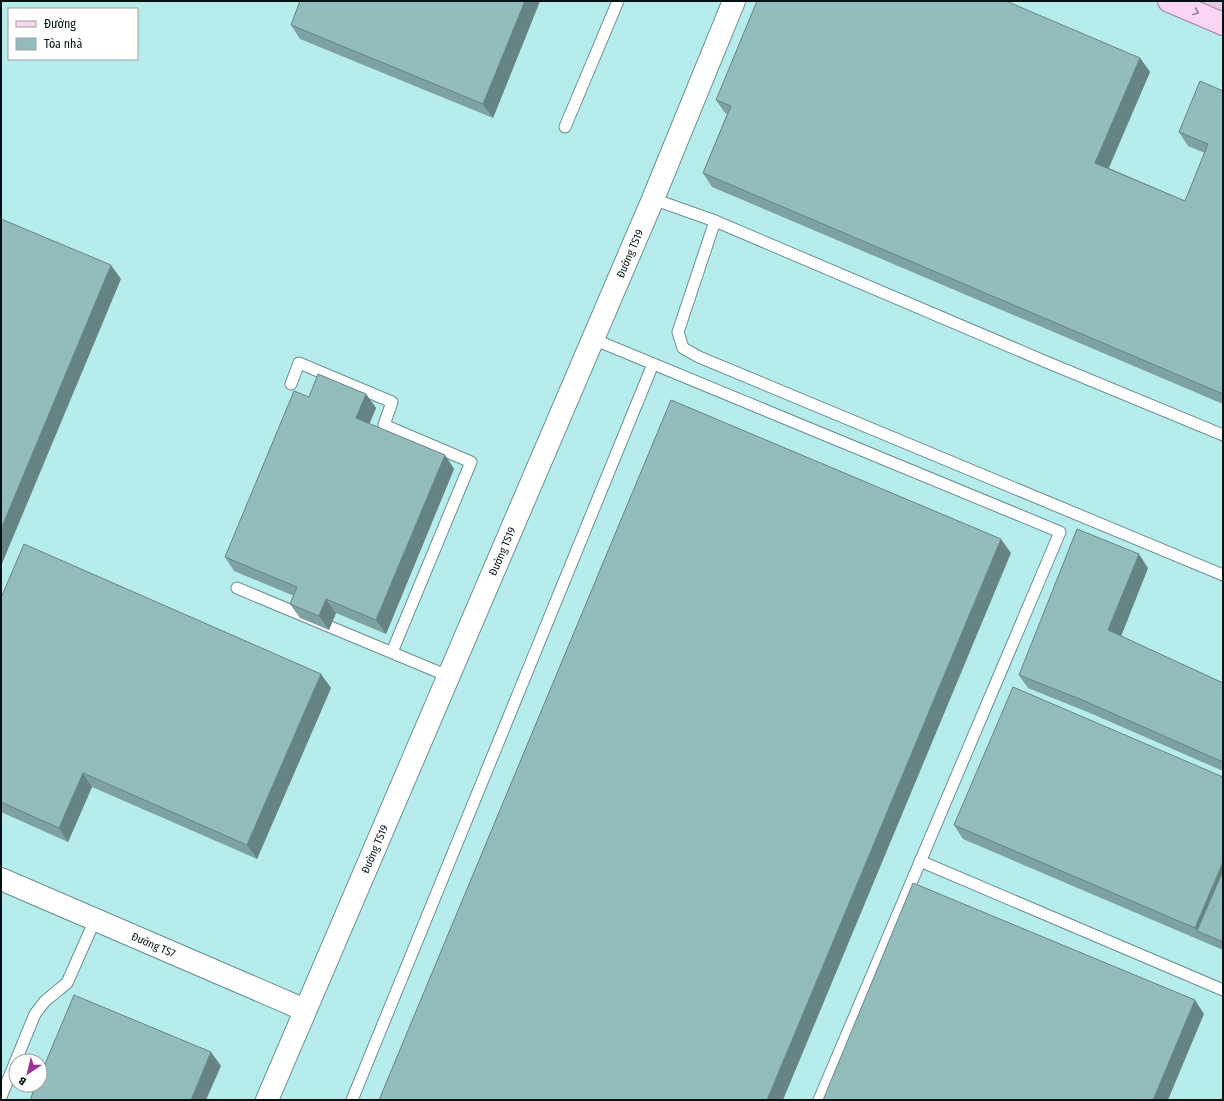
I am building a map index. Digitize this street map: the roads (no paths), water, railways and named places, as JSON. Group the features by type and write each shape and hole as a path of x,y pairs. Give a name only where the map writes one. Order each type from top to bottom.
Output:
{"main road":[{"path":"1169,1 1223,24"}],"street":[{"name":"Đường TS19","path":"267,1100 593,339 734,1"},
{"name":"Đường TS7","path":"1,879 305,1010"}],"lane":[{"path":"565,126 618,1"},
{"path":"652,199 715,221 1044,361 1223,435"},
{"path":"715,221 678,332 684,348 699,357 1223,576"},
{"path":"593,339 1060,532 819,1100"},
{"path":"291,384 299,363 392,402 384,425 471,462 392,652"},
{"path":"352,1100 653,364"},
{"path":"237,588 448,676"},
{"path":"920,861 1223,990"},
{"path":"1,1097 35,1014 45,1001 67,983 95,920"}]}
